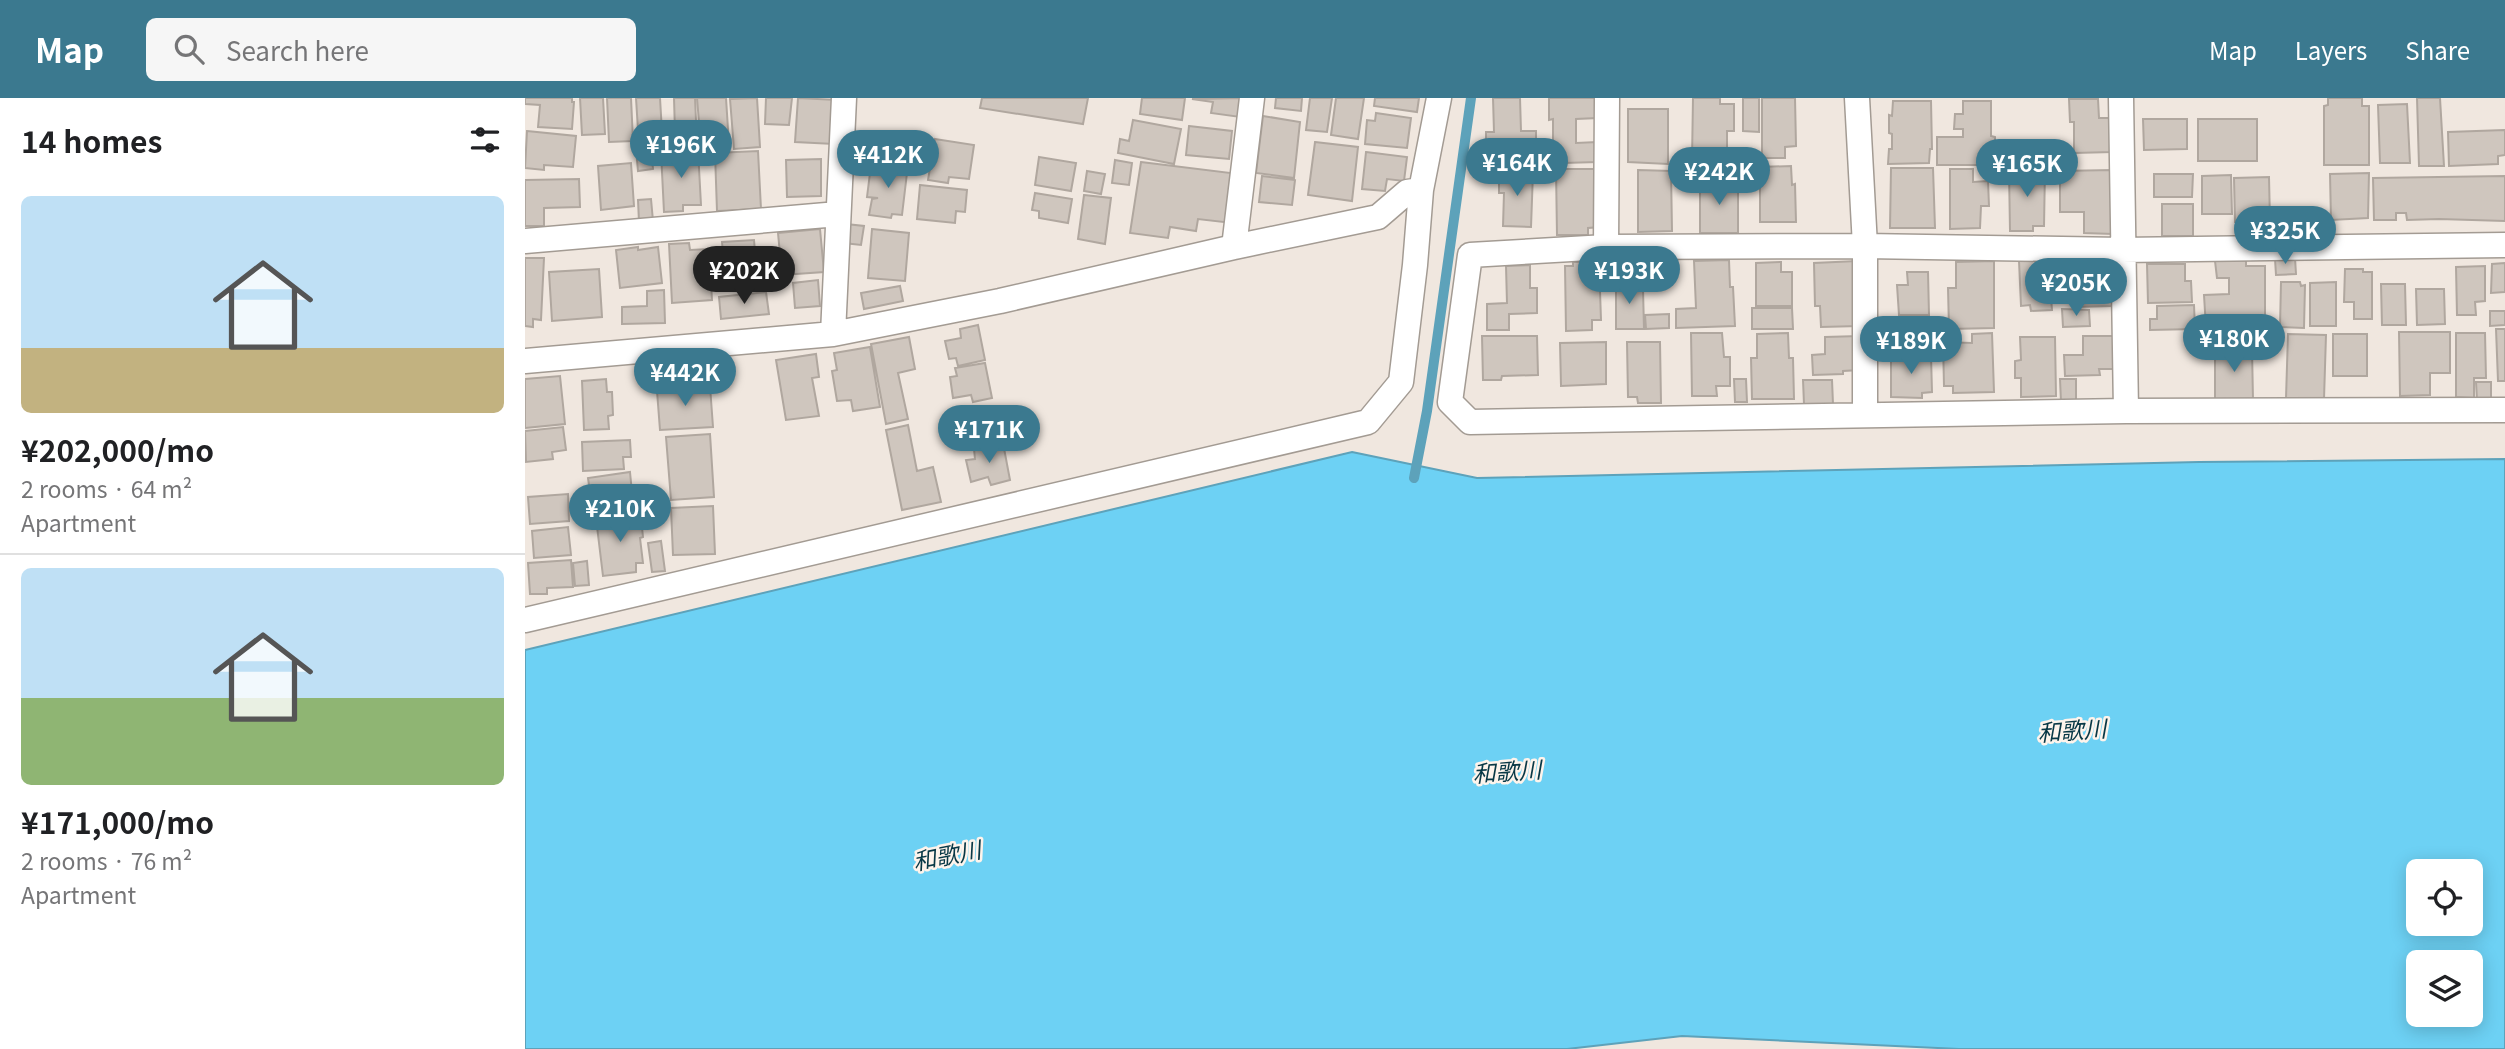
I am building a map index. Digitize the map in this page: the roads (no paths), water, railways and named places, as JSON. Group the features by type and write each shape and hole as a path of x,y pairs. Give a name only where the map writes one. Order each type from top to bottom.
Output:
{"street":[{"path":"833,334 843,98"},
{"path":"1234,247 1252,98"},
{"path":"525,620 1369,422 1401,382 1421,190 1439,98"},
{"path":"1606,247 1607,98"},
{"path":"1857,98 1865,246 1865,414"},
{"path":"2121,98 2126,411"},
{"path":"525,362 833,334 1000,301 1378,217 1407,192 1421,190"},
{"path":"525,241 838,214"},
{"path":"2505,245 2122,250 1865,246 1606,247 1470,255 1450,402 1470,422 1865,414 2505,410"}],"water":[{"name":"和歌川","path":"1352,452 1477,478 2199,462 2505,459 2505,1049 1959,1049 1682,1036 1567,1049 525,1049 525,650"}],"waterway":[{"path":"1414,478 1427,411 1471,98"}]}
